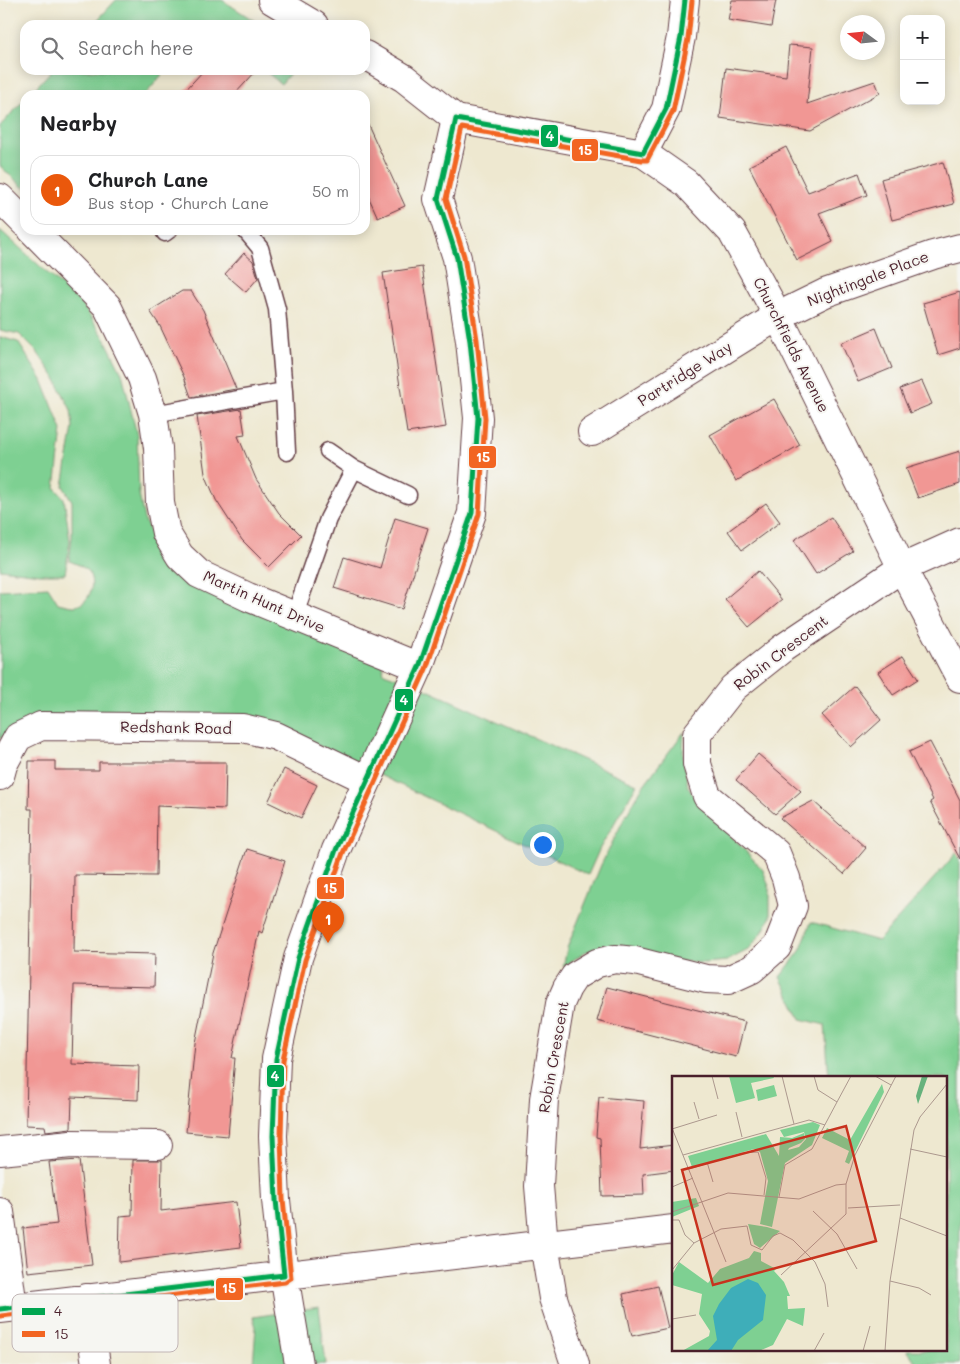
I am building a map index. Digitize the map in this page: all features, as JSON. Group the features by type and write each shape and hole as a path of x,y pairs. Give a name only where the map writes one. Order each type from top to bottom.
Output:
{"street":[{"path":"272,0 306,20"},
{"path":"370,58 404,78 456,119 642,153 666,109 681,37 685,0"},
{"path":"299,1364 284,1275 275,1191 276,1059 298,958 336,850 419,667 472,513 478,418 470,340 457,258 438,199 456,119"},
{"name":"Churchfields Avenue","path":"642,153 686,183 732,232 778,316 902,568 960,678"},
{"path":"0,198 20,218"},
{"name":"Martin Hunt Drive","path":"37,235 108,306 142,378 153,414 158,448 160,503 166,533 180,556 199,574 294,617 419,667"},
{"name":"Nightingale Place","path":"778,316 825,293 932,254 960,248"},
{"name":"Partridge Way","path":"592,432 778,316"},
{"name":"Robin Crescent","path":"574,1364 553,1298 544,1244 539,1186 544,1099 560,1004 567,988 575,976 597,963 616,959 635,961 706,979 728,980 752,969 778,947 793,906 786,878 776,853 707,796 697,764 697,734 733,688 782,648 902,568 960,542"},
{"name":"Redshank Road","path":"0,776 3,765 18,737 41,726 243,728 276,736 367,780"},
{"path":"0,1151 71,1144 158,1145"},
{"path":"0,1212 6,1308"},
{"path":"120,1294 672,1229"}],"lane":[{"path":"249,235 260,248 277,309 287,452"},
{"path":"153,414 284,391"},
{"path":"328,451 354,469 408,495"},
{"path":"294,617 328,519 354,469"}],"green space":[{"path":"116,0 222,0 253,20 98,20"},
{"path":"47,75 162,75 149,90 34,90"},
{"path":"270,75 289,75 281,84"},
{"path":"20,104 20,184 0,166 0,126"},
{"path":"0,230 81,303 104,337 122,373 137,435 139,494 144,519 160,552 178,574 209,590 380,652 384,673 412,683 637,784 600,848 588,875 269,722 10,731 0,739 0,590 48,587 58,603 74,606 84,602 90,594 92,583 87,571 69,561 72,537 72,501 63,486 73,427 71,410 54,376 37,352 19,334 0,330"},
{"path":"0,337 18,342 42,380 62,430 55,488 64,498 70,541 65,574 40,574 0,569"},
{"path":"684,732 683,756 688,787 697,801 763,870 770,889 770,918 762,933 748,950 727,961 704,963 677,961 629,948 608,946 585,952 563,967 567,948 601,865 623,821 643,786"},
{"path":"960,849 960,1364 917,1364 908,1352 948,1352 948,1076 829,1076 825,1025 801,1019 780,977 800,951 811,922 878,941"},
{"path":"319,1307 326,1364 253,1364 256,1327 253,1317"}],"building":[{"path":"732,0 776,0 771,27 728,20"},
{"path":"789,45 813,47 807,104 875,81 880,93 810,131 720,118 726,68 786,76"},
{"path":"199,75 252,75 239,90 186,90"},
{"path":"370,129 405,206 378,218 370,200"},
{"path":"786,147 808,192 859,173 867,195 819,213 833,242 797,260 749,166"},
{"path":"943,162 954,204 892,220 881,179"},
{"path":"244,253 253,261 258,278 246,292 225,274"},
{"path":"422,267 446,427 407,433 383,273"},
{"path":"182,291 191,291 203,310 236,389 191,397 184,377 160,326 150,311"},
{"path":"960,292 960,348 938,355 923,303"},
{"path":"876,328 892,368 858,382 841,343"},
{"path":"922,381 932,404 910,413 900,389"},
{"path":"774,399 800,445 736,481 710,435"},
{"path":"241,409 245,435 238,436 256,479 279,513 301,535 269,567 242,540 216,500 205,474 197,416"},
{"path":"960,451 960,484 918,498 906,468"},
{"path":"766,503 780,522 742,550 728,531"},
{"path":"831,517 853,551 816,574 794,540"},
{"path":"395,518 428,528 402,609 334,588 344,557 380,568"},
{"path":"758,571 782,600 749,627 725,599"},
{"path":"903,656 918,679 893,695 878,672"},
{"path":"855,686 881,720 851,747 822,715"},
{"path":"930,742 960,800 960,859 930,802 933,800 909,752"},
{"path":"758,754 801,791 775,814 736,780"},
{"path":"29,761 55,761 55,770 99,770 99,762 226,762 225,809 157,806 156,876 75,875 74,952 155,954 154,987 74,985 72,1064 139,1066 138,1100 72,1097 71,1128 46,1131 45,1126 26,1125 32,809 28,809"},
{"path":"284,769 317,785 301,818 268,802"},
{"path":"813,801 866,848 844,874 780,818"},
{"path":"247,849 285,861 262,933 259,931 232,1058 235,1058 228,1136 186,1132 195,1043 213,953"},
{"path":"607,987 745,1022 736,1057 597,1021"},
{"path":"599,1097 644,1101 640,1149 672,1145 672,1170 643,1174 644,1195 602,1196 600,1138 596,1137"},
{"path":"79,1160 92,1265 28,1272 23,1228 57,1224 49,1162"},
{"path":"133,1160 162,1160 161,1211 236,1202 241,1247 119,1262 120,1216 132,1215"},
{"path":"658,1286 668,1328 632,1336 623,1294"}],"transit line":[{"name":"4","path":"643,153 666,109 681,37 685,0"},
{"name":"15","path":"178,1295 285,1282 291,1278 283,1199 281,1136 283,1060 305,960 343,853 426,669 479,514 485,418 477,340 464,256 446,199 462,128 647,160 673,111 688,39 692,1"},
{"name":"4","path":"456,119 643,153"},
{"name":"4","path":"284,1275 276,1200 273,1136 276,1059 298,958 336,850 419,667 472,513 478,418 470,341 457,258 438,199 456,119"},
{"name":"4","path":"125,1294 284,1275"},
{"name":"4","path":"0,1309 12,1308"},
{"name":"15","path":"1,1316 12,1315"}],"place":[{"name":"Church Lane","path":"328,943"}]}
